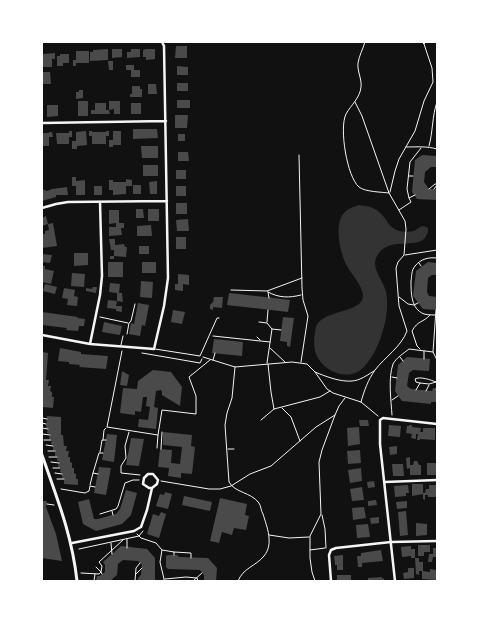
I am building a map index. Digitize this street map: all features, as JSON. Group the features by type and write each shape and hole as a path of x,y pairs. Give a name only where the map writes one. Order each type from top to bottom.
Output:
{"street":[{"path":"42,335 90,344 154,349 164,306 168,278 166,121 164,46 162,42"},
{"path":"42,123 166,121"},
{"path":"42,208 68,202 167,201"},
{"path":"90,344 100,295 102,276 100,202"},
{"path":"395,581 379,424 382,418 437,424"},
{"path":"42,455 72,543 77,581"},
{"path":"72,543 134,531 141,527 152,488 157,484 158,480 155,476 148,474 143,479 145,487 152,488"},
{"path":"385,482 437,480"},
{"path":"331,581 329,555 331,550 336,548 391,542 437,540"}],"lane":[{"path":"154,349 200,356 215,321 219,318"},
{"path":"122,347 123,336"}],"path":[{"path":"365,42 358,63 361,87 355,102 346,114 344,123 344,148 354,181 360,188 376,192 389,193"},
{"path":"389,193 392,188 394,171 415,131 424,101 433,82 432,68 422,42"},
{"path":"433,82 437,84"},
{"path":"355,102 362,116 389,193 405,221 406,229 404,255 398,262 396,268 401,314 407,331"},
{"path":"429,146 437,102"},
{"path":"432,128 437,127"},
{"path":"406,147 421,148 429,146 437,149"},
{"path":"399,211 411,202 407,189 410,162 421,148"},
{"path":"299,155 302,294 308,316 300,362"},
{"path":"408,176 413,176"},
{"path":"429,189 435,184 437,185"},
{"path":"434,189 437,185"},
{"path":"409,198 415,196"},
{"path":"404,255 437,250"},
{"path":"437,258 423,259 419,262 414,267 412,272 411,283 411,299 414,305 424,314 437,315"},
{"path":"419,262 422,266"},
{"path":"231,290 267,291 302,278"},
{"path":"267,291 274,295 291,298 302,294"},
{"path":"267,291 269,298"},
{"path":"399,296 408,304 414,305 418,303"},
{"path":"126,335 128,323 131,321 135,304"},
{"path":"267,323 268,310"},
{"path":"436,310 437,323 433,352 437,360"},
{"path":"421,350 417,346 412,331 416,323 428,318 430,315"},
{"path":"96,316 128,323"},
{"path":"259,322 267,323 272,329 281,330"},
{"path":"272,329 268,364 270,392 274,409"},
{"path":"407,331 412,331"},
{"path":"361,402 364,388 375,370 397,346 407,331"},
{"path":"214,336 270,342"},
{"path":"257,337 260,340"},
{"path":"61,489 85,493 89,490 104,430 107,427 122,347"},
{"path":"269,347 286,362"},
{"path":"392,419 389,392 393,365 409,349 433,352 437,351"},
{"path":"424,351 424,358"},
{"path":"142,353 200,363 203,357 235,367 300,362 307,364 315,372 327,389 346,398 361,402 382,418"},
{"path":"157,448 162,410 196,414 196,396 189,377 212,360 215,353"},
{"path":"400,357 402,361"},
{"path":"235,367 232,398 225,425 229,482 231,486 248,494 259,503 269,535 268,548 264,556 246,569 238,581"},
{"path":"315,372 350,381 358,380 375,370"},
{"path":"391,377 396,378"},
{"path":"415,379 429,379 436,383 420,383 416,382 415,379"},
{"path":"436,383 437,379"},
{"path":"416,390 420,383"},
{"path":"426,391 429,384"},
{"path":"261,420 274,409 320,397 330,391"},
{"path":"391,400 398,396"},
{"path":"326,548 324,520 321,514 319,462 335,415 339,406 346,398"},
{"path":"281,408 291,417 300,442"},
{"path":"165,482 209,489 220,489 231,486 250,474 271,466 316,427 335,415"},
{"path":"42,418 47,419"},
{"path":"42,423 46,424"},
{"path":"107,427 158,436"},
{"path":"42,428 48,429"},
{"path":"129,431 125,446 126,458 120,470 121,473 140,475 143,479"},
{"path":"161,449 162,432"},
{"path":"42,434 50,435"},
{"path":"44,440 51,440"},
{"path":"46,445 53,446"},
{"path":"227,449 234,449"},
{"path":"48,451 55,452"},
{"path":"49,456 57,457"},
{"path":"51,462 59,463"},
{"path":"53,468 60,468"},
{"path":"55,473 62,474"},
{"path":"93,473 98,474"},
{"path":"57,479 64,479"},
{"path":"100,514 116,509 125,483 143,479"},
{"path":"159,486 162,481"},
{"path":"90,486 95,486"},
{"path":"47,504 60,506"},
{"path":"112,510 113,515"},
{"path":"315,581 312,572 310,536 321,514"},
{"path":"79,549 139,536 145,527"},
{"path":"134,531 141,538 156,543 162,550 191,553 191,558"},
{"path":"269,535 289,538 310,536"},
{"path":"127,538 127,548"},
{"path":"102,573 102,566 99,562 124,539"},
{"path":"111,542 112,554"},
{"path":"310,550 326,548 331,550"},
{"path":"162,550 160,562 164,580 186,577 197,578"},
{"path":"128,581 135,581 136,568 140,562"},
{"path":"96,567 102,573"},
{"path":"135,574 142,568"},
{"path":"76,574 102,573"},
{"path":"193,581 202,573"},
{"path":"94,574 94,581"}],"shaded area":[{"path":"359,205 377,210 395,230 411,232 424,226 428,228 428,232 421,241 386,247 381,250 377,256 375,261 376,270 385,288 387,301 387,311 382,333 374,353 363,368 357,372 343,374 330,370 319,360 315,351 314,337 319,321 333,314 350,309 361,301 363,295 361,288 344,261 339,239 339,223 341,217 345,212"}],"building":[{"path":"176,46 187,46 187,58 175,58"},
{"path":"108,49 108,60 90,61 90,52 93,52 93,50"},
{"path":"112,49 122,49 122,57 112,58"},
{"path":"131,49 140,49 140,57 127,58 127,52 131,52"},
{"path":"155,49 155,59 146,60 146,57 143,57 143,50"},
{"path":"76,51 89,51 89,63 76,63 76,66 73,66 73,60 76,60"},
{"path":"55,53 55,59 52,59 52,67 42,67 43,54"},
{"path":"60,54 69,54 69,63 63,63 63,66 57,66 57,56 60,56"},
{"path":"108,61 113,61 113,70 109,70"},
{"path":"126,65 134,65 134,70 140,70 140,77 131,77 131,70 126,70"},
{"path":"177,66 188,67 188,75 177,75"},
{"path":"42,72 50,72 51,84 42,84"},
{"path":"177,83 188,83 188,91 177,91"},
{"path":"148,84 156,84 157,94 148,94"},
{"path":"132,86 140,86 140,89 142,89 142,97 130,97 130,94 132,94"},
{"path":"79,90 83,90 83,98 76,99 76,92 79,92"},
{"path":"177,100 190,100 190,108 177,108"},
{"path":"78,101 88,101 88,116 78,116"},
{"path":"109,101 120,101 120,114 114,114 114,109 109,110"},
{"path":"95,103 106,103 106,110 109,110 110,114 91,114 91,110 95,110"},
{"path":"131,103 141,103 141,114 131,114"},
{"path":"47,105 58,105 58,116 47,117"},
{"path":"175,115 188,115 187,128 175,128"},
{"path":"133,129 157,129 158,138 133,139"},
{"path":"69,131 72,131 72,137 69,137 69,144 57,144 56,133 69,133"},
{"path":"86,131 87,145 77,146 77,149 72,149 72,141 76,141 76,132"},
{"path":"89,131 109,131 109,136 106,136 106,144 92,144 92,136 89,136"},
{"path":"113,131 121,131 121,145 113,145 113,147 109,147 109,140 113,140"},
{"path":"52,132 53,137 49,137 49,146 42,146 42,133"},
{"path":"178,134 185,134 185,141 178,141"},
{"path":"141,146 158,146 158,158 142,158"},
{"path":"178,152 188,152 189,161 178,161"},
{"path":"422,155 437,156 437,167 431,167 425,172 424,182 429,189 437,189 437,200 417,199 412,192 415,160"},
{"path":"143,165 158,165 158,176 143,176"},
{"path":"176,170 186,170 186,179 176,179"},
{"path":"72,177 76,177 76,181 85,180 85,195 76,195 76,186 72,186"},
{"path":"126,179 132,180 132,186 126,186 126,194 113,195 113,190 109,190 109,180 113,180 113,182 126,182"},
{"path":"157,181 157,194 150,194 149,182"},
{"path":"133,185 141,185 141,194 133,194"},
{"path":"94,186 102,186 102,195 94,195"},
{"path":"176,186 186,186 186,196 176,196"},
{"path":"67,187 68,195 56,195 56,197 42,201 42,189 47,191"},
{"path":"176,203 187,203 187,214 176,214"},
{"path":"136,209 143,209 144,218 136,218"},
{"path":"148,209 159,209 159,221 148,221"},
{"path":"109,210 119,210 119,223 124,223 124,228 121,228 122,235 109,236 109,227 116,227 116,223 109,224"},
{"path":"46,216 48,224 42,226 42,218"},
{"path":"188,219 189,231 177,231 176,220"},
{"path":"53,223 57,246 42,248 42,234 45,234 45,231 49,230 48,224"},
{"path":"151,225 152,236 137,236 137,226"},
{"path":"176,237 186,237 186,249 176,249"},
{"path":"109,239 115,239 115,245 124,244 125,247 127,247 126,257 114,256 114,250 111,250"},
{"path":"139,246 149,246 149,254 139,254"},
{"path":"74,253 88,253 88,265 74,266"},
{"path":"42,254 52,255 50,263 42,262"},
{"path":"110,256 114,256 114,259 110,259"},
{"path":"108,262 123,262 123,277 108,277"},
{"path":"142,262 156,262 156,273 142,273"},
{"path":"428,262 437,263 437,275 432,275 428,278 427,292 429,296 437,297 437,310 423,309 413,296 416,271"},
{"path":"42,266 45,266 45,269 54,271 51,284 42,282"},
{"path":"72,273 85,274 84,287 71,286"},
{"path":"178,274 189,275 189,285 183,284 183,291 175,290 175,284 178,284"},
{"path":"141,281 153,282 152,298 140,297"},
{"path":"110,283 120,284 119,293 122,293 123,302 117,301 117,293 109,292"},
{"path":"45,284 57,287 55,294 43,291"},
{"path":"93,287 97,287 96,293 86,291 86,288 92,289"},
{"path":"64,288 75,290 74,296 78,297 77,306 67,305 68,299 62,298"},
{"path":"229,293 290,300 288,312 227,305"},
{"path":"214,297 223,297 222,308 213,307 213,310 210,309 210,305 213,302"},
{"path":"108,300 117,301 116,306 122,306 122,312 116,311 116,309 107,308"},
{"path":"138,303 149,305 145,326 142,325 140,336 129,334 131,323 134,324"},
{"path":"173,310 185,312 182,324 171,322"},
{"path":"42,312 85,319 84,326 79,326 78,331 42,325"},
{"path":"283,317 294,318 290,347 287,346 287,342 280,341"},
{"path":"104,322 122,326 120,335 102,332"},
{"path":"214,339 243,342 242,356 212,353"},
{"path":"60,348 81,352 81,354 108,356 106,369 79,367 80,365 58,361"},
{"path":"42,352 48,353 46,380 49,380 48,386 51,386 50,391 52,392 52,397 54,397 53,408 42,407"},
{"path":"407,357 430,359 429,371 413,370 409,373 407,386 411,389 432,391 433,388 437,389 437,402 431,402 431,404 402,401 395,391 398,365"},
{"path":"153,370 171,372 182,387 180,406 162,395 161,390 156,391 154,407 158,408 156,429 138,427 139,419 148,420 150,407 146,406 147,397 143,397 141,412 135,411 135,415 120,413 123,388 137,389 138,381"},
{"path":"122,371 129,375 127,386 120,385"},
{"path":"47,416 61,417 61,435 63,435 64,446 67,446 66,451 69,451 68,457 70,457 72,468 74,468 76,479 78,479 78,485 64,484 64,478 62,478 62,473 60,472 61,467 58,467 59,461 57,461 55,450 53,450 53,445 51,444 52,439 49,439 50,434 47,433"},
{"path":"359,420 368,420 369,426 360,426"},
{"path":"389,425 401,426 400,437 388,436"},
{"path":"412,425 412,427 421,428 420,432 423,432 423,428 435,428 435,440 417,440 418,434 416,434 416,439 411,438 412,434 406,433 407,426"},
{"path":"359,427 360,444 348,446 347,428"},
{"path":"163,432 192,435 191,446 195,447 192,474 181,473 181,478 168,476 169,468 158,467 160,449 172,450 171,463 180,464 182,447 163,445"},
{"path":"107,434 117,435 114,462 102,460"},
{"path":"131,438 144,439 139,466 126,465"},
{"path":"397,446 397,454 390,455 389,447"},
{"path":"360,450 361,463 348,464 347,451"},
{"path":"410,457 410,465 413,465 414,461 417,461 419,465 421,465 421,475 410,475 410,468 407,469 406,458"},
{"path":"427,463 437,463 437,475 427,475"},
{"path":"392,464 403,464 404,476 393,476"},
{"path":"99,467 111,468 106,495 94,493"},
{"path":"361,468 362,481 350,483 348,470"},
{"path":"374,481 375,487 368,488 367,482"},
{"path":"412,484 423,484 423,493 425,493 426,489 429,489 429,485 437,485 437,497 428,497 428,495 425,495 425,500 423,499 423,494 412,496"},
{"path":"408,485 409,493 406,493 406,496 395,497 394,486"},
{"path":"362,487 364,500 352,501 350,489"},
{"path":"126,490 137,493 131,515 122,524 96,531 83,524 78,502 89,499 94,519 98,519 116,514 120,509"},
{"path":"165,492 172,494 168,509 156,506 160,494 164,495"},
{"path":"184,496 212,502 210,511 182,505"},
{"path":"220,498 247,504 245,515 249,516 246,530 234,528 232,535 222,532 219,543 210,541"},
{"path":"376,500 377,505 368,506 368,501"},
{"path":"42,501 47,501 46,507 56,534 62,561 42,558"},
{"path":"407,501 407,508 397,509 396,502"},
{"path":"364,507 366,518 353,520 352,508"},
{"path":"406,511 408,535 400,536 398,512"},
{"path":"161,512 166,514 159,538 147,534 153,514 159,516"},
{"path":"379,517 379,523 371,524 370,518"},
{"path":"416,523 427,524 427,535 416,536"},
{"path":"368,524 370,537 357,538 356,525"},
{"path":"418,545 430,545 430,552 424,552 424,556 418,556"},
{"path":"121,546 147,549 155,558 155,581 138,581 138,578 141,575 142,565 138,561 123,560 118,564 117,575 110,581 96,581 97,576 100,576 105,572 105,565 103,562"},
{"path":"411,546 411,549 415,549 415,558 411,558 411,556 402,557 401,547"},
{"path":"433,548 437,548 437,555 436,557 433,557 432,562 428,562 429,554 433,554"},
{"path":"381,550 383,561 362,563 362,567 358,567 357,556 361,556 361,553"},
{"path":"343,555 343,570 337,570 334,556"},
{"path":"166,556 208,558 217,568 216,581 204,581 204,575 200,570 168,569 166,567"},
{"path":"415,558 419,558 419,562 423,562 423,571 419,571 419,575 416,574"},
{"path":"408,568 414,568 414,578 404,579 403,573 408,572"},
{"path":"430,569 437,570 436,580 422,579 422,571 430,572"},
{"path":"337,575 351,575 351,580 337,581"},
{"path":"382,577 382,579 384,578 384,581 368,581 368,578"}]}
